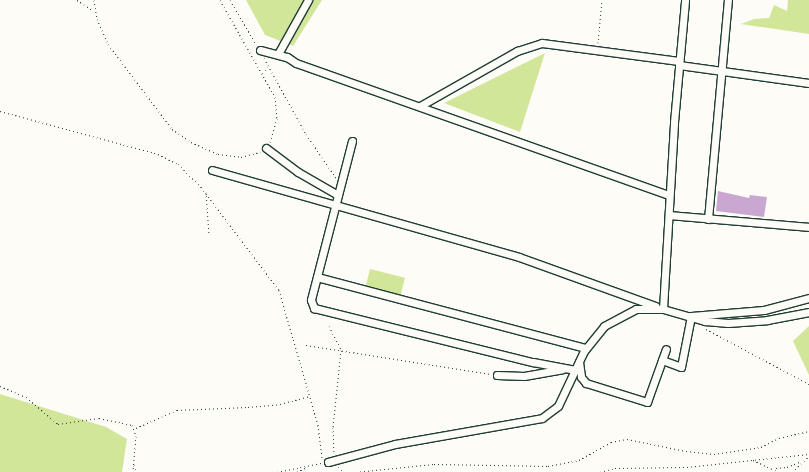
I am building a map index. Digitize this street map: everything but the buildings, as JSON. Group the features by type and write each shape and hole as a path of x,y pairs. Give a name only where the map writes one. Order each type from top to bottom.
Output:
{"lane":[{"path":"278,54 308,0"},
{"path":"662,309 670,215 669,195 685,0"},
{"path":"708,219 723,71 728,0"},
{"path":"420,106 532,45 548,43 809,83"},
{"path":"260,50 278,54 296,63 669,195"},
{"path":"352,141 311,300 314,308 575,370"},
{"path":"266,148 298,172 338,195"},
{"path":"212,170 519,257 662,309 711,322 728,323 767,320 809,312"},
{"path":"670,215 809,227"},
{"path":"317,277 586,348"},
{"path":"691,316 764,310 809,298"},
{"path":"325,462 335,458 395,444 542,418 558,406 579,360 586,348 604,326 624,314 640,308 662,309"},
{"path":"662,360 681,366 691,316"},
{"path":"579,360 581,377 586,383 644,402 649,400 666,349"},
{"path":"497,375 524,376 564,368"}],"path":[{"path":"77,0 95,11"},
{"path":"94,0 95,11 102,33 117,58 153,105 181,136 203,148 230,156 252,155 266,148 275,131 277,118 275,97 220,0"},
{"path":"230,0 260,50 306,134 328,168 341,182"},
{"path":"597,50 602,0"},
{"path":"262,74 268,66"},
{"path":"0,111 158,154 178,164 206,192 279,290 318,425 325,462 277,472"},
{"path":"206,192 209,235"},
{"path":"329,326 340,350 333,427 335,458 343,472"},
{"path":"704,327 809,384"},
{"path":"306,345 497,375"},
{"path":"0,386 26,397 58,424 99,418 126,422 135,428"},
{"path":"135,428 176,410 256,406 294,401 310,396"},
{"path":"133,472 135,428"},
{"path":"356,472 434,464 528,467 554,466 579,460 611,442 627,439 686,451 714,454 761,447 779,438 809,431"},
{"path":"600,472 615,468 687,467 809,455"},
{"path":"792,472 809,455"},
{"path":"752,460 775,468 787,467 802,461"},
{"path":"134,464 136,472"},
{"path":"297,472 310,465"},
{"path":"775,468 779,472"}],"green space":[{"path":"246,0 322,0 293,46 265,35"},
{"path":"788,0 809,0 809,34 741,24 754,19 769,18 774,5 787,11"},
{"path":"545,53 520,132 444,103"},
{"path":"370,269 405,278 400,297 365,288"},
{"path":"809,326 809,375 793,341"},
{"path":"0,394 106,427 127,439 122,472 0,472"}]}
